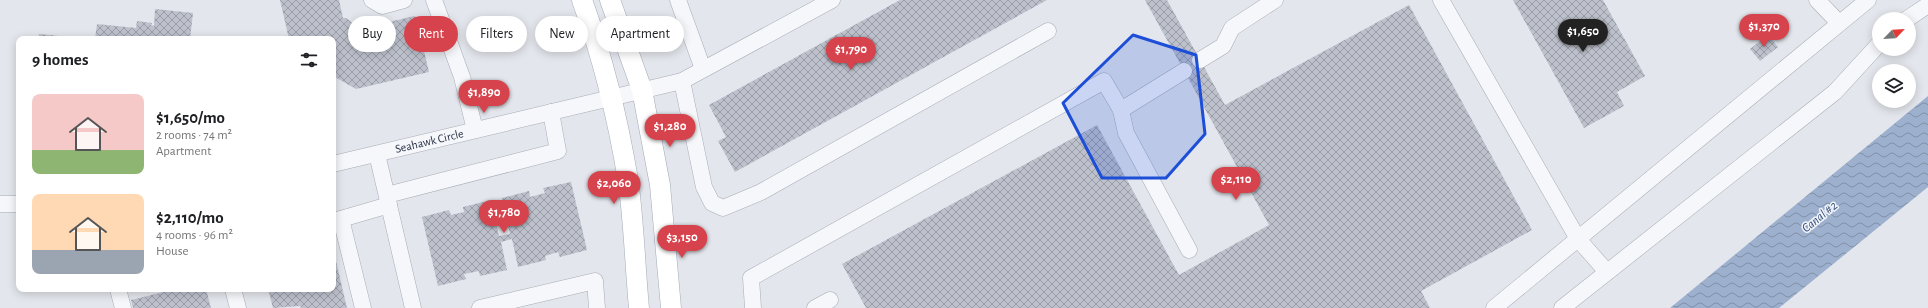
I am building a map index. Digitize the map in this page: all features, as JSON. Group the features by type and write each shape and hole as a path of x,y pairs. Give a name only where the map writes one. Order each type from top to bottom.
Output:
{"main road":[{"path":"582,0 591,26 611,98 628,181 638,308"},
{"path":"610,0 642,90 660,185 670,308"}],"street":[{"path":"372,0 382,6 404,0"},
{"path":"434,0 462,77 475,130"},
{"path":"678,0 703,70"},
{"name":"Seahawk Circle","path":"336,163 682,80 832,0"},
{"path":"1200,60 1223,46 1232,28 1275,0"},
{"path":"1441,0 1578,239 1607,272"},
{"path":"1818,0 1839,23"},
{"path":"1494,308 1868,0"},
{"path":"1916,13 1928,5"},
{"path":"682,80 704,187 712,204 723,208 761,192 1048,31"},
{"path":"1562,308 1835,92 1872,52"},
{"path":"1121,110 1184,71"},
{"path":"753,308 751,278 1104,81 1121,110 1126,133 1189,250"},
{"path":"363,308 337,220 388,200 558,151 551,112"},
{"path":"377,154 413,308"},
{"path":"0,204 16,204"},
{"path":"480,308 595,281 597,308"},
{"path":"119,292 123,308"},
{"path":"234,292 238,308"},
{"path":"815,308 830,300"}],"highlighted area":[{"path":"1133,35 1196,55 1205,134 1166,178 1102,178 1063,103"}],"water":[{"name":"Canal #2","path":"1928,96 1928,187 1779,308 1670,308 1913,108 1916,108 1916,106"}],"building":[{"path":"280,0 339,0 343,18 348,20 348,52 396,52 396,20 404,18 404,52 424,52 429,72 356,89 336,78 336,36 288,36"},
{"path":"900,0 1047,0 735,172 718,141 726,137 709,105"},
{"path":"1145,0 1167,0 1225,105 1409,5 1532,230 1421,291 1430,308 866,308 842,264 1097,125 1179,275 1269,225"},
{"path":"1513,0 1603,0 1645,76 1617,92 1624,106 1584,128"},
{"path":"155,9 193,13 190,36 95,36 97,24 136,28 137,21 152,23 151,25 154,26"},
{"path":"39,34 60,36 39,36"},
{"path":"1768,35 1778,47 1760,61 1750,49"},
{"path":"571,182 587,250 560,257 558,252 545,256 546,260 518,267 512,239 501,242 507,270 480,276 479,271 464,274 466,279 438,286 422,217 449,210 451,215 464,212 463,207 491,200 499,236 510,234 502,198 529,191 530,197 545,193 543,188"},
{"path":"336,261 347,308 301,308 300,306 273,308 269,292 336,292"},
{"path":"164,292 207,292 211,308 133,308 131,300"}]}
